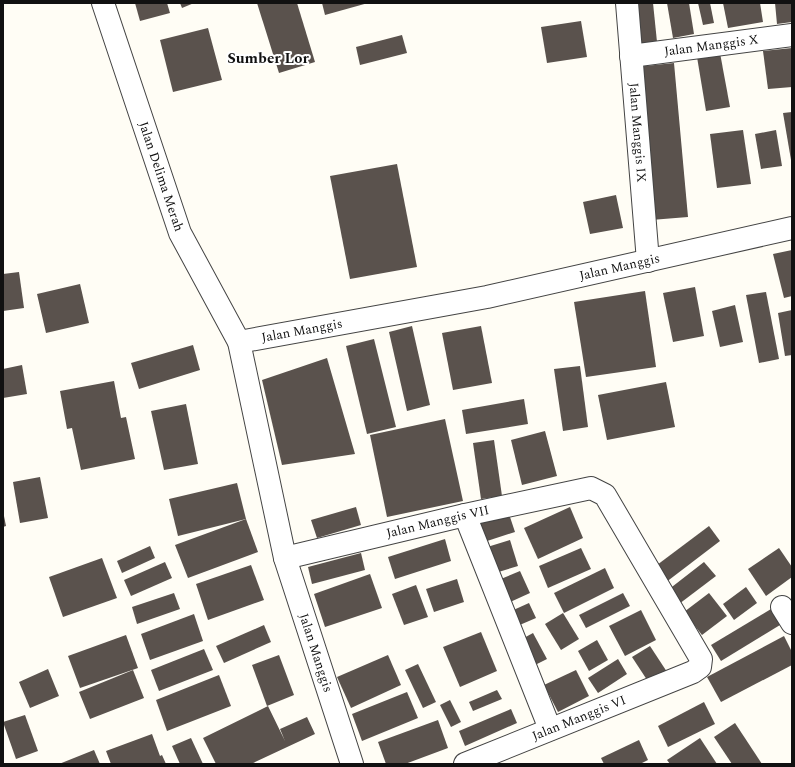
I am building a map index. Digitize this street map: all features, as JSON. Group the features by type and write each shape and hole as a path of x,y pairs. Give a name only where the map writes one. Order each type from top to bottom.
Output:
{"street":[{"name":"Jalan Delima Merah","path":"102,3 180,233 239,342"},
{"name":"Jalan Manggis IX","path":"627,3 648,261"},
{"name":"Jalan Manggis X","path":"631,56 792,35"},
{"name":"Jalan Manggis","path":"350,764 284,558 239,342 487,297 792,228"},
{"name":"Jalan Manggis VII","path":"284,558 465,515 591,488 605,495 701,659 700,667 693,672"},
{"path":"465,515 550,729"},
{"name":"Jalan Manggis VI","path":"465,764 693,672"}],"building":[{"path":"135,3 167,3 170,13 140,21"},
{"path":"180,3 194,3 182,8"},
{"path":"257,3 297,3 315,62 279,73"},
{"path":"322,3 368,3 325,15"},
{"path":"632,3 653,3 657,42 637,44"},
{"path":"667,3 689,3 694,34 673,38"},
{"path":"698,3 710,3 714,23 703,25"},
{"path":"723,3 760,3 763,22 728,28"},
{"path":"775,3 791,3 792,22 777,24"},
{"path":"581,21 587,57 547,63 541,27"},
{"path":"208,28 222,80 173,92 160,40"},
{"path":"402,35 407,53 360,65 356,47"},
{"path":"792,48 792,87 768,89 763,51"},
{"path":"720,53 730,107 706,111 697,57"},
{"path":"674,63 688,217 651,220 636,67"},
{"path":"792,112 792,160 791,160 783,113"},
{"path":"743,130 751,184 717,188 710,134"},
{"path":"776,130 782,166 761,169 755,134"},
{"path":"397,164 417,267 350,279 330,176"},
{"path":"616,195 623,228 590,234 583,202"},
{"path":"792,250 792,296 784,298 773,254"},
{"path":"19,272 24,308 3,311 3,274"},
{"path":"80,284 89,323 46,333 37,294"},
{"path":"695,287 704,336 673,342 663,293"},
{"path":"645,291 656,367 586,377 574,302"},
{"path":"766,292 779,359 759,363 746,295"},
{"path":"735,305 743,342 720,347 712,311"},
{"path":"792,310 792,355 785,356 778,313"},
{"path":"412,326 430,405 407,411 389,332"},
{"path":"481,326 492,383 453,390 442,333"},
{"path":"374,339 396,427 367,434 346,346"},
{"path":"193,345 200,370 139,389 131,363"},
{"path":"327,358 355,454 282,465 262,380"},
{"path":"22,365 27,394 3,398 3,369"},
{"path":"580,366 588,427 563,431 554,369"},
{"path":"114,381 121,418 126,417 135,459 81,470 72,428 67,429 60,391"},
{"path":"666,382 675,427 607,440 598,395"},
{"path":"524,399 528,424 466,434 462,410"},
{"path":"186,404 198,464 164,470 151,411"},
{"path":"445,419 463,501 387,517 370,435"},
{"path":"545,431 557,476 522,485 511,440"},
{"path":"494,440 502,496 481,499 473,443"},
{"path":"40,477 48,518 20,523 13,482"},
{"path":"237,483 246,519 178,536 169,499"},
{"path":"356,507 361,525 317,538 311,520"},
{"path":"570,507 583,538 538,559 524,528"},
{"path":"507,508 515,532 481,543 473,519"},
{"path":"3,511 6,526 3,527"},
{"path":"246,519 258,552 188,578 175,545"},
{"path":"709,526 720,541 661,586 649,571"},
{"path":"445,539 451,561 395,579 388,557"},
{"path":"510,540 518,566 492,574 484,548"},
{"path":"150,546 155,558 122,573 117,561"},
{"path":"581,548 591,569 548,588 539,566"},
{"path":"779,548 792,567 792,577 766,596 748,569"},
{"path":"361,553 365,570 312,584 308,567"},
{"path":"102,558 117,598 63,617 49,577"},
{"path":"165,562 172,578 131,596 124,580"},
{"path":"704,562 716,576 679,604 668,590"},
{"path":"251,565 264,600 208,620 196,584"},
{"path":"605,568 614,588 564,613 554,593"},
{"path":"520,571 530,593 506,604 496,581"},
{"path":"370,574 382,608 325,627 314,594"},
{"path":"457,579 464,602 434,612 426,589"},
{"path":"416,585 428,617 404,625 392,594"},
{"path":"746,587 757,603 734,620 723,604"},
{"path":"174,593 180,609 137,624 132,607"},
{"path":"623,593 630,606 586,628 579,615"},
{"path":"709,593 727,616 702,635 684,612"},
{"path":"529,603 536,618 515,627 509,612"},
{"path":"771,609 780,625 721,661 711,645"},
{"path":"641,610 656,640 625,656 609,626"},
{"path":"563,613 579,639 561,650 545,624"},
{"path":"194,614 203,641 150,660 141,634"},
{"path":"264,625 271,642 224,663 216,646"},
{"path":"481,632 497,671 460,687 443,647"},
{"path":"533,633 547,659 535,665 522,639"},
{"path":"126,635 138,668 80,688 68,656"},
{"path":"784,636 792,652 792,665 721,702 707,677"},
{"path":"597,640 608,660 589,671 578,651"},
{"path":"650,646 669,675 651,686 632,657"},
{"path":"204,649 213,670 159,691 151,670"},
{"path":"279,655 294,695 267,706 252,665"},
{"path":"388,655 401,685 351,708 337,677"},
{"path":"618,659 627,674 598,693 588,678"},
{"path":"418,664 436,702 423,708 405,670"},
{"path":"48,669 59,696 30,708 19,682"},
{"path":"133,670 144,698 90,719 79,692"},
{"path":"576,670 589,696 558,712 544,685"},
{"path":"219,675 231,706 167,731 156,700"},
{"path":"497,690 502,699 473,711 469,702"},
{"path":"407,692 418,718 362,741 352,714"},
{"path":"450,700 461,722 451,727 440,705"},
{"path":"704,702 715,724 668,747 658,726"},
{"path":"268,706 285,741 280,729 307,717 315,734 251,764 216,764 203,738"},
{"path":"511,709 517,723 465,746 459,731"},
{"path":"25,715 38,751 16,759 3,722"},
{"path":"438,720 448,748 405,764 386,764 378,742"},
{"path":"735,723 762,764 732,764 714,737"},
{"path":"152,734 160,756 162,755 166,764 111,764 106,751"},
{"path":"191,738 203,764 180,764 172,746"},
{"path":"700,738 717,764 670,764 667,760"},
{"path":"639,740 648,760 640,764 604,764 601,758"},
{"path":"94,750 100,764 59,764"}],"district":[{"name":"Sumber Lor","path":"268,58"}]}
